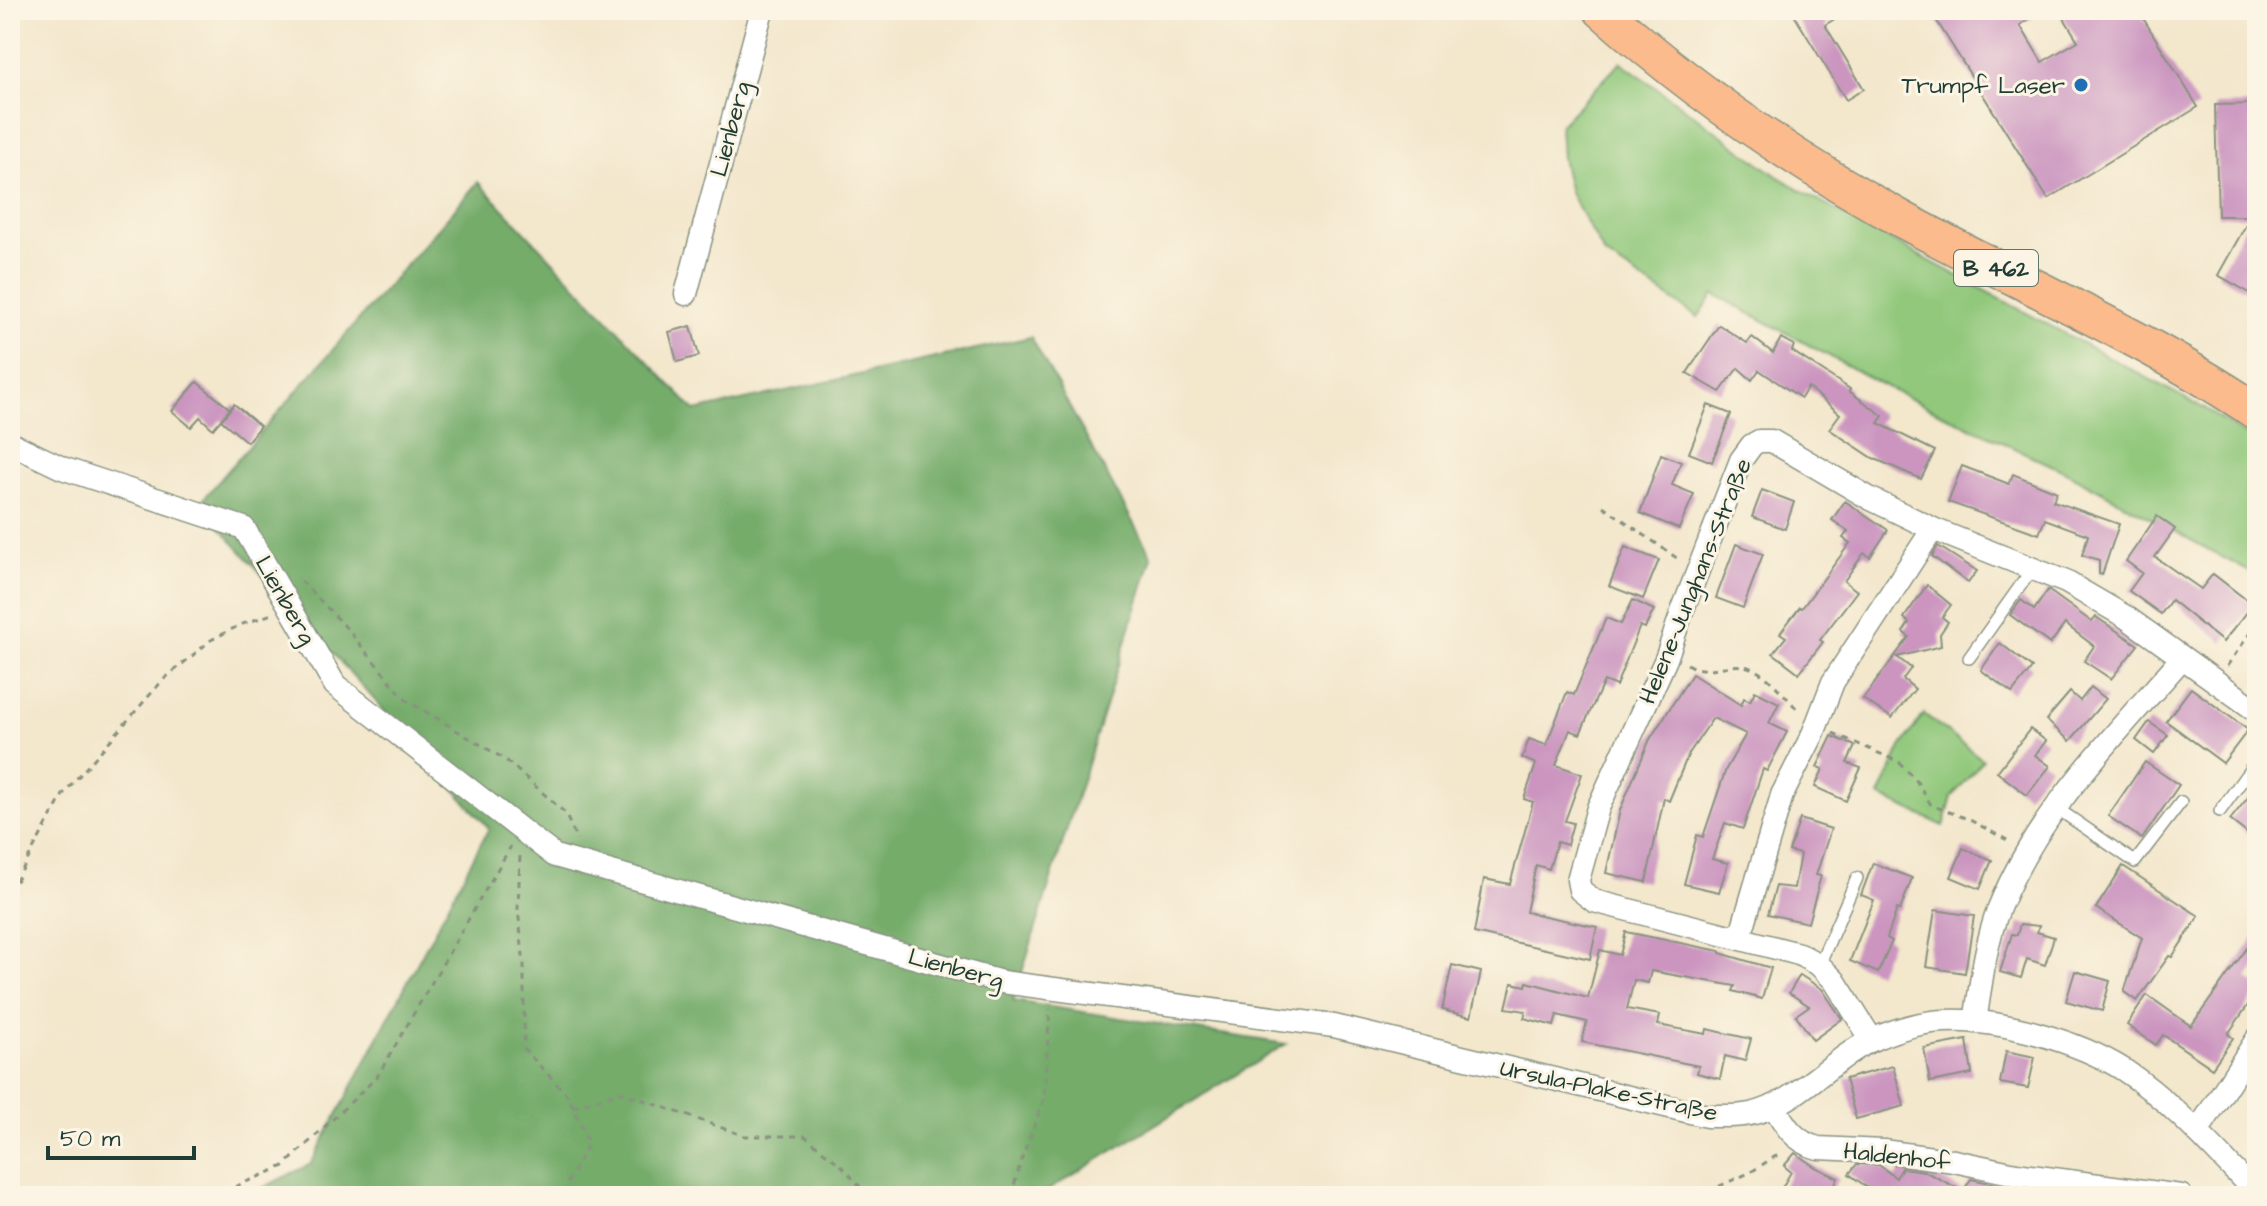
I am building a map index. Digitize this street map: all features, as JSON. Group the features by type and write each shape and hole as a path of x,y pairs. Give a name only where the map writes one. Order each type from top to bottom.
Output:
{"main road":[{"name":"B 462","path":"1602,10 1719,105 1808,164 1903,220 2189,367 2257,412"}],"street":[{"name":"Lienberg","path":"686,294 762,10"},
{"name":"Helene-Junghans-Straße","path":"1872,1040 1846,997 1819,965 1799,954 1594,901 1580,890 1578,880 1582,859 1598,808 1669,653 1741,460 1752,445 1765,439 1779,445 1869,498 1933,529 2066,582 2126,617 2257,711"},
{"name":"Lienberg","path":"10,443 62,468 244,528 335,685 555,856 1002,982 1334,1026 1410,1046"},
{"path":"1740,937 1782,795 1833,682 1933,529"},
{"path":"1975,1022 1994,925 2026,850 2055,807 2182,658"},
{"name":"Ursula-Plake-Straße","path":"1410,1046 1707,1116 1751,1114 1774,1106 1872,1040 1909,1027 1943,1021 1975,1022 2085,1050 2123,1070 2156,1094 2257,1194"},
{"path":"2197,1132 2257,1039"},
{"path":"1774,1106 1799,1140"},
{"name":"Haldenhof","path":"1799,1140 1818,1148 1883,1151 2016,1174 2181,1196"}],"lane":[{"path":"1969,658 2033,568"},
{"path":"2220,811 2257,760"},
{"path":"2055,807 2135,862 2181,802"},
{"path":"1819,965 1857,878"}],"path":[{"path":"1603,506 1697,572"},
{"path":"301,581 343,624 406,700 506,760 565,813 588,865"},
{"path":"10,892 64,793 98,750 163,680 211,640 240,625 290,607"},
{"path":"2216,683 2257,623"},
{"path":"1669,653 1694,669 1739,665 1752,668 1816,725 1899,762 1916,780 1931,805 1968,819 2026,850"},
{"path":"521,829 518,909 524,965 524,1049 569,1097 588,1143 561,1196"},
{"path":"213,1196 284,1166 377,1077 521,829"},
{"path":"1011,1196 1044,1099 1051,989"},
{"path":"573,1107 621,1092 745,1136 805,1136 843,1167 868,1196"},
{"path":"1697,1196 1751,1172 1799,1140"},
{"path":"942,1196 958,1191 987,1196"}],"green space":[{"path":"1621,62 1777,176 1822,203 2205,409 2257,443 2257,576 2066,472 1896,392 1714,294 1698,317 1605,255 1570,193 1562,158 1560,125"},
{"path":"478,182 695,411 1031,337 1152,557 1013,1001 1286,1044 1039,1196 246,1196 311,1164 489,828 199,504"},
{"path":"1924,714 1983,760 1952,797 1944,826 1879,796 1901,747"}],"building":[{"path":"1791,10 1849,10 1825,25 1864,89 1846,100"},
{"name":"Trumpf Laser","path":"1930,10 2044,10 2020,25 2042,62 2078,41 2059,10 2138,10 2198,107 2048,199"},
{"path":"2257,104 2257,297 2218,275 2251,216 2218,216 2215,105"},
{"path":"1719,325 1747,343 1752,337 1773,353 1781,338 1794,345 1792,351 1850,389 1883,416 1878,423 1935,451 1921,479 1873,458 1829,429 1840,414 1808,387 1801,398 1759,370 1752,380 1738,368 1720,392 1687,373"},
{"path":"691,326 699,356 677,362 669,332"},
{"path":"197,382 230,409 213,429 200,417 191,427 172,411"},
{"path":"234,404 260,426 247,442 221,420"},
{"path":"1708,405 1731,414 1712,462 1689,453"},
{"path":"1661,454 1681,462 1672,485 1694,494 1679,529 1640,513"},
{"path":"1962,466 2009,484 2013,474 2057,492 2053,501 2119,524 2102,575 2099,574 2099,560 2082,555 2088,535 2045,519 2039,534 1948,502"},
{"path":"1762,490 1794,502 1785,529 1752,517"},
{"path":"1845,501 1888,530 1870,557 1864,553 1844,581 1857,591 1799,673 1773,653 1786,637 1780,633 1850,543 1843,538 1848,531 1832,520"},
{"path":"2157,516 2175,529 2155,557 2201,589 2213,574 2253,605 2223,642 2171,600 2161,614 2129,591 2142,573 2126,561"},
{"path":"1736,544 1763,554 1743,608 1716,598"},
{"path":"1938,546 1977,571 1968,583 1932,556"},
{"path":"1625,547 1659,560 1643,599 1609,586"},
{"path":"1927,585 1951,605 1942,617 1948,622 1940,634 1941,646 1897,657 1911,668 1903,679 1915,689 1892,718 1863,699 1909,637 1903,632 1909,623 1904,618"},
{"path":"2048,590 2092,622 2096,617 2138,645 2111,679 2084,661 2094,646 2065,624 2050,644 2010,615 2021,600 2034,610"},
{"path":"1633,600 1654,610 1645,628 1640,626 1616,686 1604,681 1580,734 1570,730 1556,765 1582,774 1565,821 1573,823 1567,845 1557,842 1549,869 1536,865 1526,912 1597,927 1590,959 1474,933 1484,879 1510,884 1533,802 1524,799 1536,764 1522,758 1529,739 1546,745 1567,692 1574,695 1606,618 1621,624"},
{"path":"2000,643 2032,668 2012,693 1981,670"},
{"path":"1692,674 1741,705 1744,698 1750,701 1755,691 1779,703 1769,723 1787,732 1767,771 1763,769 1743,829 1725,823 1712,859 1728,863 1719,892 1684,884 1697,835 1703,837 1726,769 1746,734 1713,718 1688,755 1669,801 1664,798 1646,882 1606,873 1620,810 1650,739"},
{"path":"2091,687 2106,699 2070,741 2046,720 2070,692 2080,701"},
{"path":"2191,688 2248,730 2223,763 2166,721"},
{"path":"2149,722 2168,735 2154,754 2136,740"},
{"path":"2030,729 2046,741 2035,755 2050,766 2027,795 1997,772"},
{"path":"1832,736 1855,746 1847,763 1861,768 1846,801 1815,787 1823,769 1817,767"},
{"path":"2145,762 2179,785 2142,839 2108,816"},
{"path":"2257,786 2257,841 2230,820"},
{"path":"1800,819 1831,829 1816,875 1821,876 1808,923 1768,914 1776,886 1794,888 1800,854 1789,851"},
{"path":"1963,848 1992,860 1980,889 1951,877"},
{"path":"1873,863 1912,878 1900,910 1897,909 1887,938 1892,941 1878,973 1850,961 1874,900 1861,895"},
{"path":"2123,866 2199,916 2137,1001 2124,992 2142,938 2096,908"},
{"path":"1935,910 1974,916 1965,973 1926,967"},
{"path":"2020,924 2039,926 2037,932 2054,937 2045,965 2027,959 2021,978 2000,972 2012,934 2017,935"},
{"path":"1626,932 1720,951 1771,968 1762,999 1733,991 1735,986 1651,971 1648,983 1634,980 1627,1009 1660,1015 1658,1025 1706,1034 1707,1029 1751,1039 1745,1061 1725,1056 1720,1079 1697,1073 1699,1066 1582,1042 1587,1022 1557,1015 1554,1026 1524,1018 1526,1011 1506,1008 1512,983 1526,986 1527,982 1588,998 1600,950 1620,955"},
{"path":"2257,934 2257,966 2248,979 2257,986 2257,992 2228,1034 2233,1038 2212,1068 2163,1035 2156,1045 2127,1025 2147,995 2191,1026"},
{"path":"1452,965 1481,972 1471,1017 1442,1010"},
{"path":"2075,971 2110,981 2102,1011 2066,1001"},
{"path":"1800,975 1822,989 1842,1019 1813,1040 1796,1015 1809,1006 1789,993"},
{"path":"1967,1040 1972,1074 1930,1082 1924,1048"},
{"path":"2006,1051 2035,1057 2028,1088 2000,1083"},
{"path":"1893,1066 1904,1106 1856,1119 1845,1079"},
{"path":"1795,1153 1838,1178 1830,1196 1809,1196 1799,1192 1797,1196 1777,1196 1791,1172 1784,1166"},
{"path":"1857,1164 1879,1165 1896,1178 1902,1168 1924,1171 1963,1191 1971,1179 1995,1184 2012,1196 1879,1196 1849,1174"}],"place":[{"name":"Trumpf Laser","path":"2081,85"}]}
